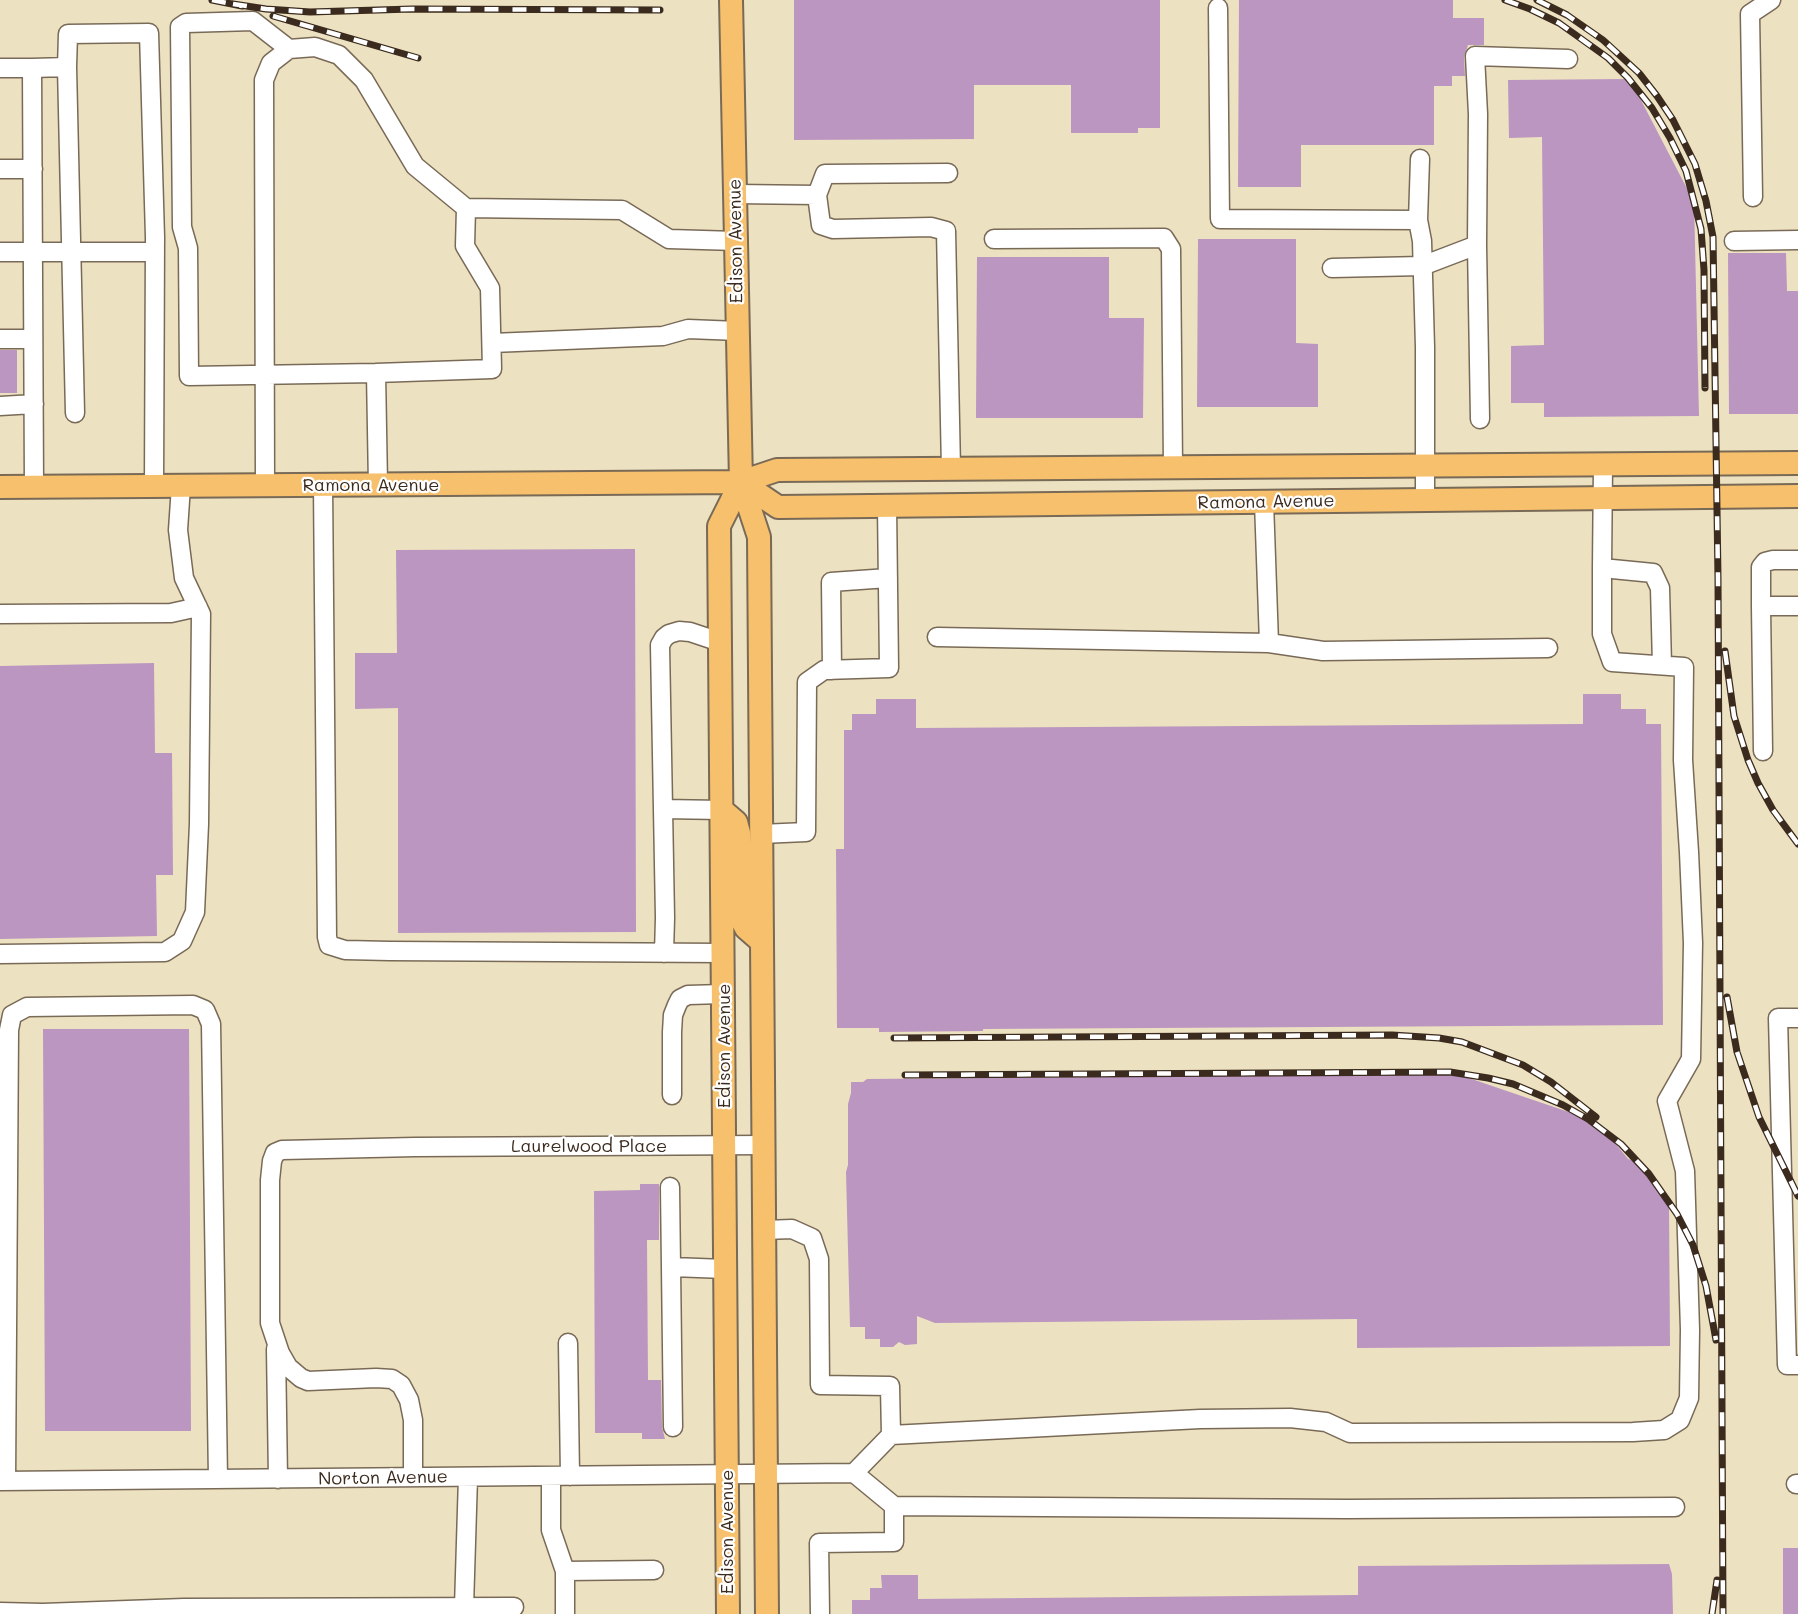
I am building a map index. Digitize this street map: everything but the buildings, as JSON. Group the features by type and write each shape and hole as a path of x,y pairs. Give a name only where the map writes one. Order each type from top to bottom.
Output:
{"main road":[{"name":"Edison Avenue","path":"731,0 741,482 759,537 767,1614"},
{"name":"Ramona Avenue","path":"0,487 741,482 777,470 1798,464"},
{"name":"Edison Avenue","path":"728,1614 719,526 741,482"},
{"name":"Ramona Avenue","path":"741,482 778,507 1798,496"},
{"path":"722,810 736,822 739,832 741,918 747,928 762,942"}],"street":[{"path":"1753,197 1750,14 1771,0"},
{"path":"1218,8 1220,219 1419,220"},
{"path":"289,49 253,21 186,23 180,27 178,34 182,227 188,248 189,376 492,369 490,288 465,246 466,208"},
{"path":"75,413 68,34 149,33 155,252 154,486"},
{"path":"265,485 264,80 271,63 289,49 315,47 339,55 364,80 415,166 466,208 622,210 669,239 736,241"},
{"path":"1480,419 1477,244 1478,114 1475,56 1568,59"},
{"path":"0,68 67,67"},
{"path":"32,68 34,487"},
{"path":"1420,159 1419,220 1422,266 1425,500"},
{"path":"0,169 33,169"},
{"path":"948,173 825,174 818,195 821,225 833,229 932,227 946,231 951,469"},
{"path":"735,194 818,195"},
{"path":"994,239 1164,238 1171,249 1173,467"},
{"path":"1734,241 1798,240"},
{"path":"1332,268 1422,266 1477,244"},
{"path":"0,252 155,252"},
{"path":"492,343 663,336 688,329 738,331"},
{"path":"0,339 33,339"},
{"path":"376,373 378,485"},
{"path":"0,406 34,404"},
{"path":"1604,465 1602,634 1612,662 1684,667 1683,760 1693,943 1691,1059 1667,1101 1685,1171 1690,1330 1689,1398 1680,1420 1664,1430 1633,1432 1350,1433 1326,1422 1290,1418 1200,1419 891,1434 854,1473 894,1506 1347,1509 1675,1507"},
{"path":"323,485 327,937 329,945 345,950 390,951 723,953"},
{"path":"0,954 165,952 182,941 195,912 200,824 201,614 184,578 178,530 181,486"},
{"path":"1264,502 1269,643"},
{"path":"761,834 806,832 807,682 824,670 889,668 887,506"},
{"path":"1763,751 1761,567 1773,560 1798,560"},
{"path":"1602,568 1653,573 1660,588 1662,666"},
{"path":"832,670 831,582 888,578"},
{"path":"1761,606 1798,606"},
{"path":"0,614 171,613 198,607"},
{"path":"664,953 660,645 669,633 678,631 690,632 720,642"},
{"path":"937,637 1269,643 1323,651 1548,648"},
{"path":"663,809 722,810"},
{"path":"672,1095 673,1015 680,999 688,995 723,994"},
{"path":"3,1481 9,1030 12,1015 27,1007 194,1005 205,1010 211,1024 218,1479"},
{"path":"1798,1018 1778,1018 1787,1365 1798,1365"},
{"name":"Laurelwood Place","path":"276,1341 270,1323 270,1205 272,1161 275,1153 282,1150 764,1145"},
{"path":"670,1187 673,1427"},
{"path":"764,1230 792,1229 812,1238 819,1259 820,1384 890,1386 891,1434"},
{"path":"672,1268 725,1269"},
{"path":"276,1341 288,1367 308,1381 376,1378 392,1379 401,1385 409,1400 413,1420 413,1478"},
{"path":"276,1341 278,1479"},
{"path":"568,1343 570,1476"},
{"name":"Norton Avenue","path":"3,1481 854,1473"},
{"path":"550,1476 550,1530 565,1571 565,1614"},
{"path":"464,1607 468,1477"},
{"path":"820,1614 819,1543 894,1542 894,1506"},
{"path":"565,1571 654,1570"},
{"path":"0,1612 43,1614 184,1608 514,1607"}],"railway":[{"path":"212,0 242,6"},
{"path":"1505,0 1559,23 1608,58 1628,78 1652,108 1670,138 1686,171 1701,229 1704,270 1705,388"},
{"path":"1537,0 1567,15 1603,40 1639,73 1657,96 1673,120 1695,164 1706,201 1713,237 1718,578 1723,1614"},
{"path":"233,4 310,12 412,9 660,10"},
{"path":"273,16 418,58"},
{"path":"1725,651 1734,716 1748,760 1773,810 1798,844"},
{"path":"1727,997 1737,1052 1759,1117 1798,1196"},
{"path":"894,1038 1392,1035 1439,1038 1462,1042 1523,1065 1551,1082 1596,1117"},
{"path":"905,1075 1450,1072 1513,1084 1563,1105 1588,1119 1621,1144 1649,1174 1677,1214 1693,1245 1706,1286 1716,1340"},
{"path":"1712,1614 1717,1580"}]}
